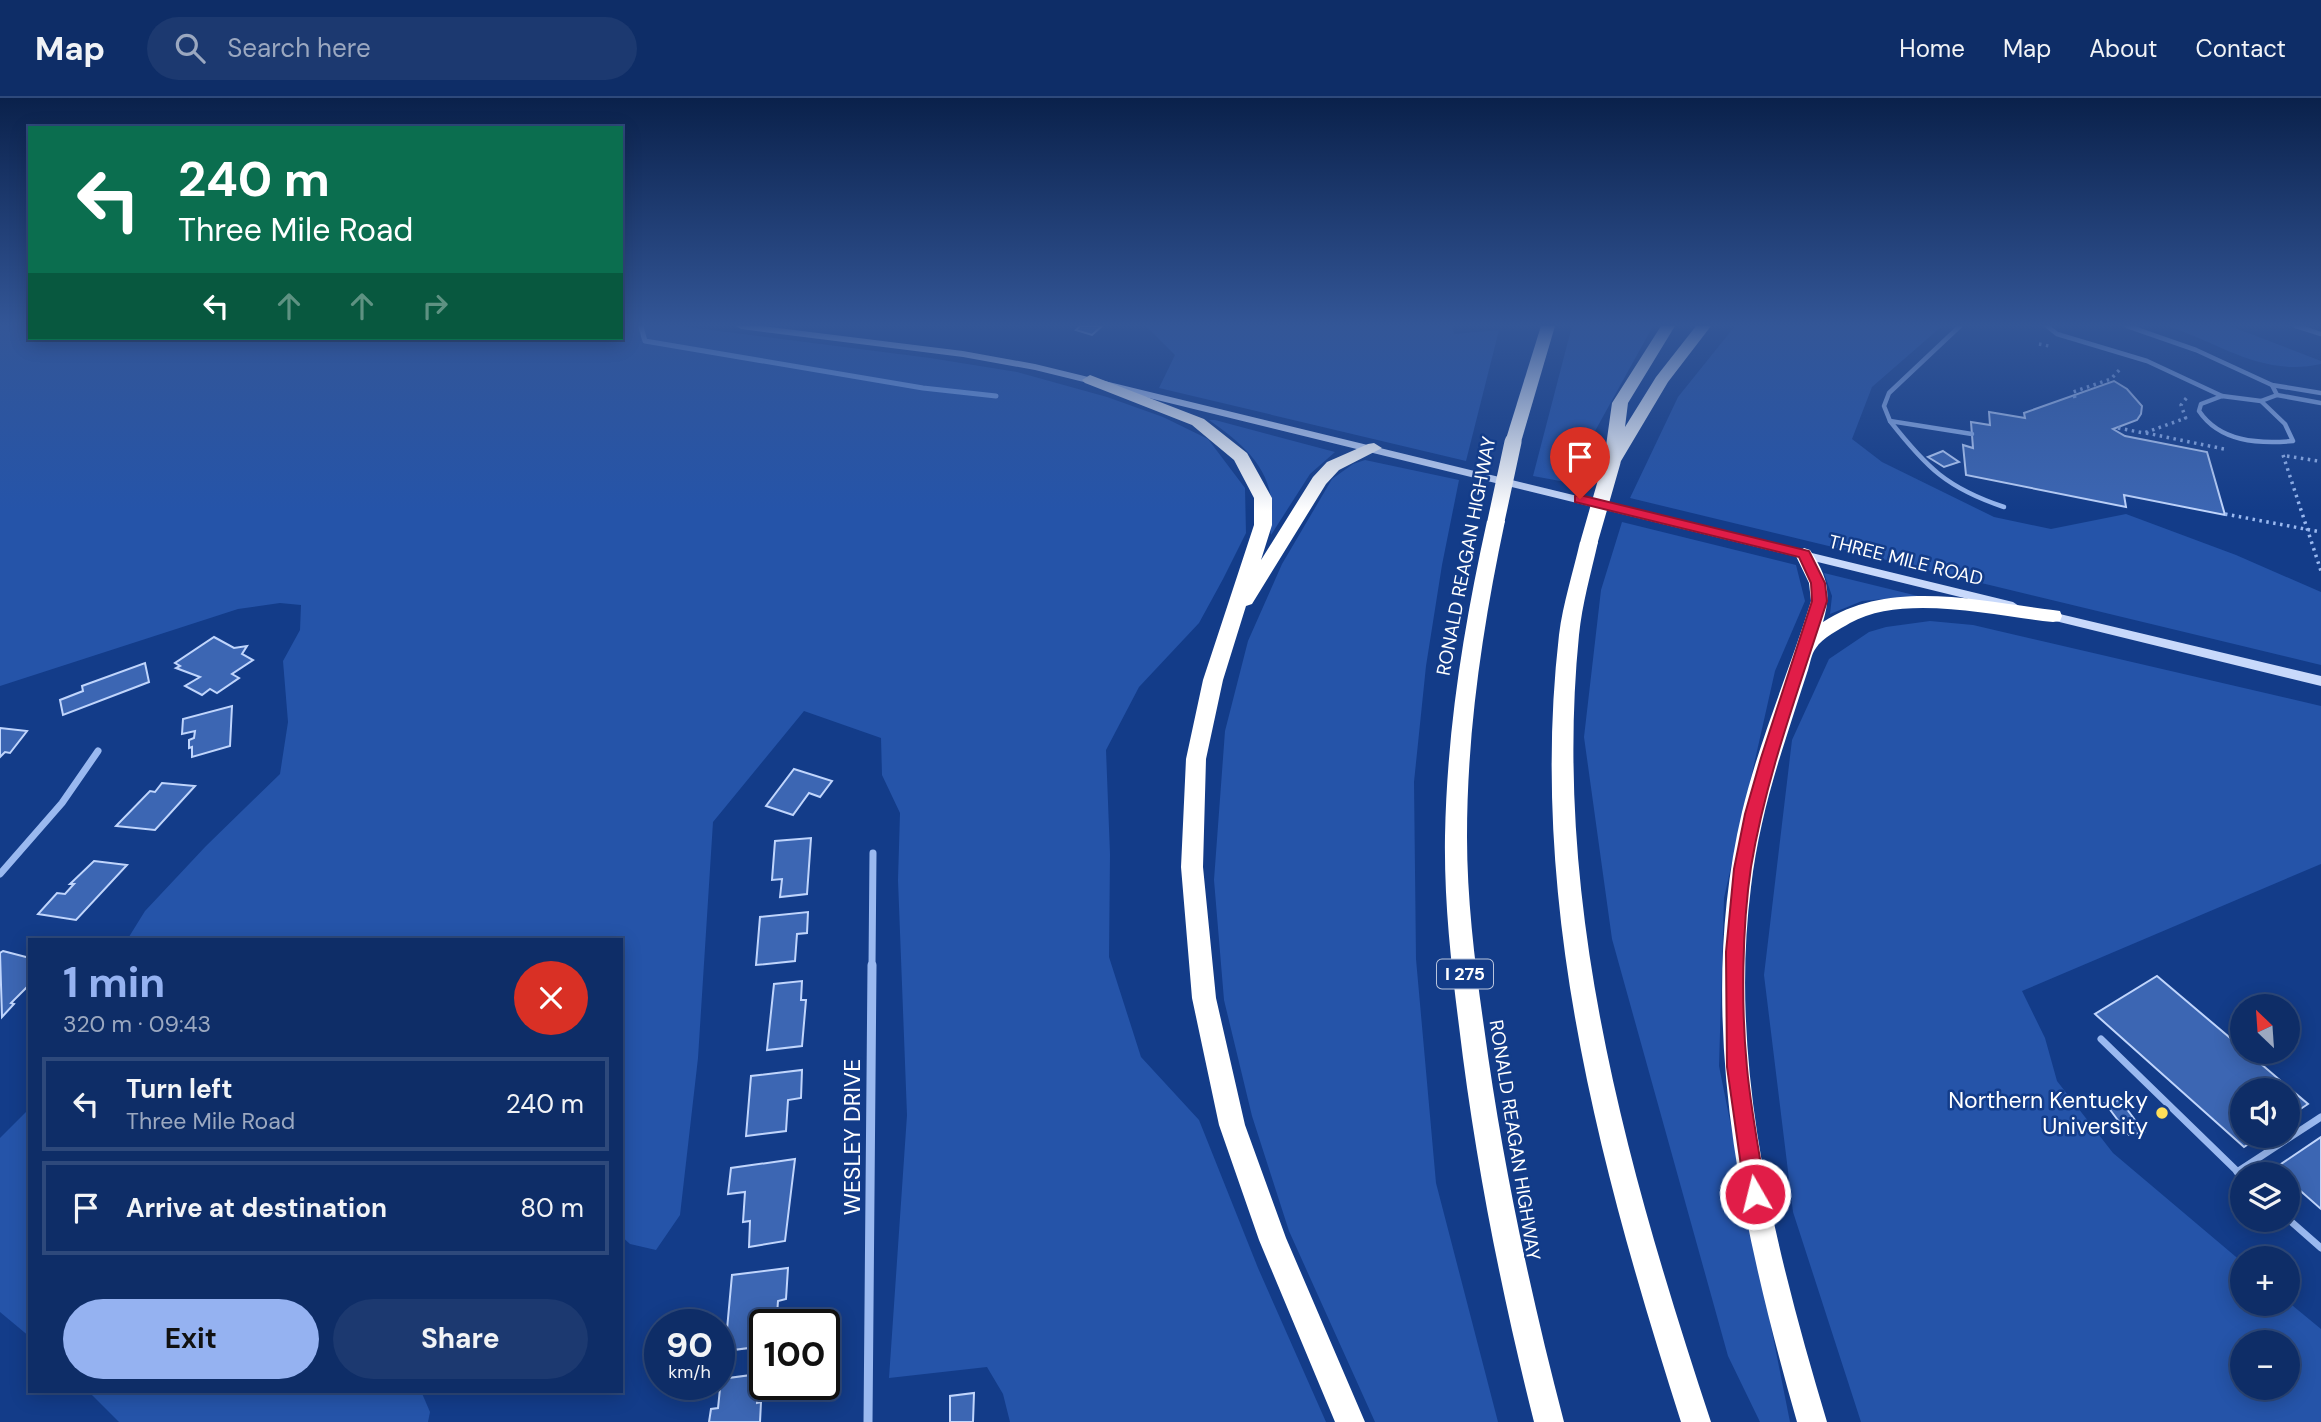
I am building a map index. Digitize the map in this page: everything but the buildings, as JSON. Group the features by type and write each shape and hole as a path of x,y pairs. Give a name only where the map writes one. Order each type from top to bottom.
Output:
{"highway":[{"path":"1110,388 1198,422 1241,457 1263,498 1262,525 1213,680 1196,760 1192,867 1205,998 1232,1125 1273,1240 1350,1422"},
{"name":"RONALD REAGAN HIGHWAY","path":"1529,388 1513,442 1465,684 1456,839 1461,932 1490,1159 1511,1273 1549,1422"},
{"path":"1629,388 1620,403 1612,462 1589,542 1570,633 1564,697 1562,787 1567,873 1587,1019 1610,1130 1657,1307 1696,1422"},
{"path":"1612,462 1656,388"},
{"path":"1235,612 1257,583 1319,481 1333,466 1374,448"},
{"path":"1804,554 1818,583 1819,601 1753,814 1742,869 1735,952 1737,1067 1755,1194 1773,1276 1812,1422"},
{"path":"1808,642 1854,613 1888,606 1938,604 2053,616"}],"main road":[{"name":"THREE MILE ROAD","path":"1123,388 2321,681"}],"street":[{"path":"0,874 62,803 98,751"},
{"name":"WESLEY DRIVE","path":"868,1422 873,853"}],"lane":[{"path":"1895,388 1889,393 1884,406 1890,421 1917,456 1946,484 2004,507"},
{"path":"2204,388 2222,396 2261,401 2277,395 2321,402"},
{"path":"2273,388 2277,395"},
{"path":"2289,388 2321,393"},
{"path":"2222,396 2206,401 2199,408 2204,420 2210,425 2242,439 2277,443 2293,441 2285,424 2261,401"},
{"path":"1890,421 1972,434"},
{"path":"2101,1039 2230,1164"},
{"path":"2257,1162 2321,1117"},
{"path":"2300,1229 2321,1248"}],"path":[{"path":"2075,398 2073,392 2085,388"},
{"path":"2178,390 2189,396 2181,405 2189,423"},
{"path":"2146,433 2186,418"},
{"path":"2118,428 2129,434 2146,433 2234,451"},
{"path":"2272,454 2318,461"},
{"path":"2283,455 2321,571"},
{"path":"2225,514 2321,532"}],"shaded area":[{"path":"0,388 1074,388 1163,417 1208,439 1245,488 1246,533 1199,623 1139,687 1106,750 1110,854 1109,957 1141,1057 1199,1120 1258,1268 1326,1422 1010,1422 1003,1394 987,1367 889,1378 907,1115 898,880 900,813 882,775 881,738 804,711 713,822 698,1058 680,1215 656,1250 630,1244 623,1238 623,938 128,938 145,911 206,846 280,774 288,722 283,661 300,630 301,605 280,603 238,609 0,686"},
{"path":"1159,388 1484,388 1466,461"},
{"path":"1556,388 1619,388 1584,451 1571,483 1533,476"},
{"path":"1685,388 1872,388 1852,439 1882,462 1994,517 2051,529 2126,514 2236,555 2321,592 2321,665 1630,498 1678,397"},
{"path":"1209,420 1335,452 1310,474 1271,535 1272,504 1265,477 1251,455"},
{"path":"1365,460 1459,480 1426,666 1414,782 1416,959 1436,1183 1498,1422 1375,1422 1289,1231 1252,1116 1224,1000 1214,880 1225,731 1248,641 1282,564 1332,479 1353,464"},
{"path":"1622,522 1796,565 1805,601 1775,671 1724,898 1719,1066 1790,1422 1760,1422 1728,1356 1612,939 1584,737 1601,590"},
{"path":"1824,573 1918,596 1862,601 1830,614 1832,596"},
{"path":"1930,621 1973,625 2321,706 2321,864 2022,991 2045,1038 2057,1081 2113,1153 2230,1252 2230,1316 2300,1316 2300,1312 2321,1329 2321,1422 1861,1422 1793,1212 1764,975 1792,740 1829,659 1869,632"},
{"path":"28,1110 28,1335 0,1312 0,1138"},
{"path":"90,1393 422,1393 430,1412 428,1422 119,1422"}],"waterway":[{"path":"922,388 996,396"}],"place":[{"name":"Northern Kentucky University","path":"2162,1113"}],"route":[{"path":"1580,499 1804,554 1818,583 1819,601 1769,758 1753,814 1742,869 1735,952 1737,1067 1755,1194"}]}
